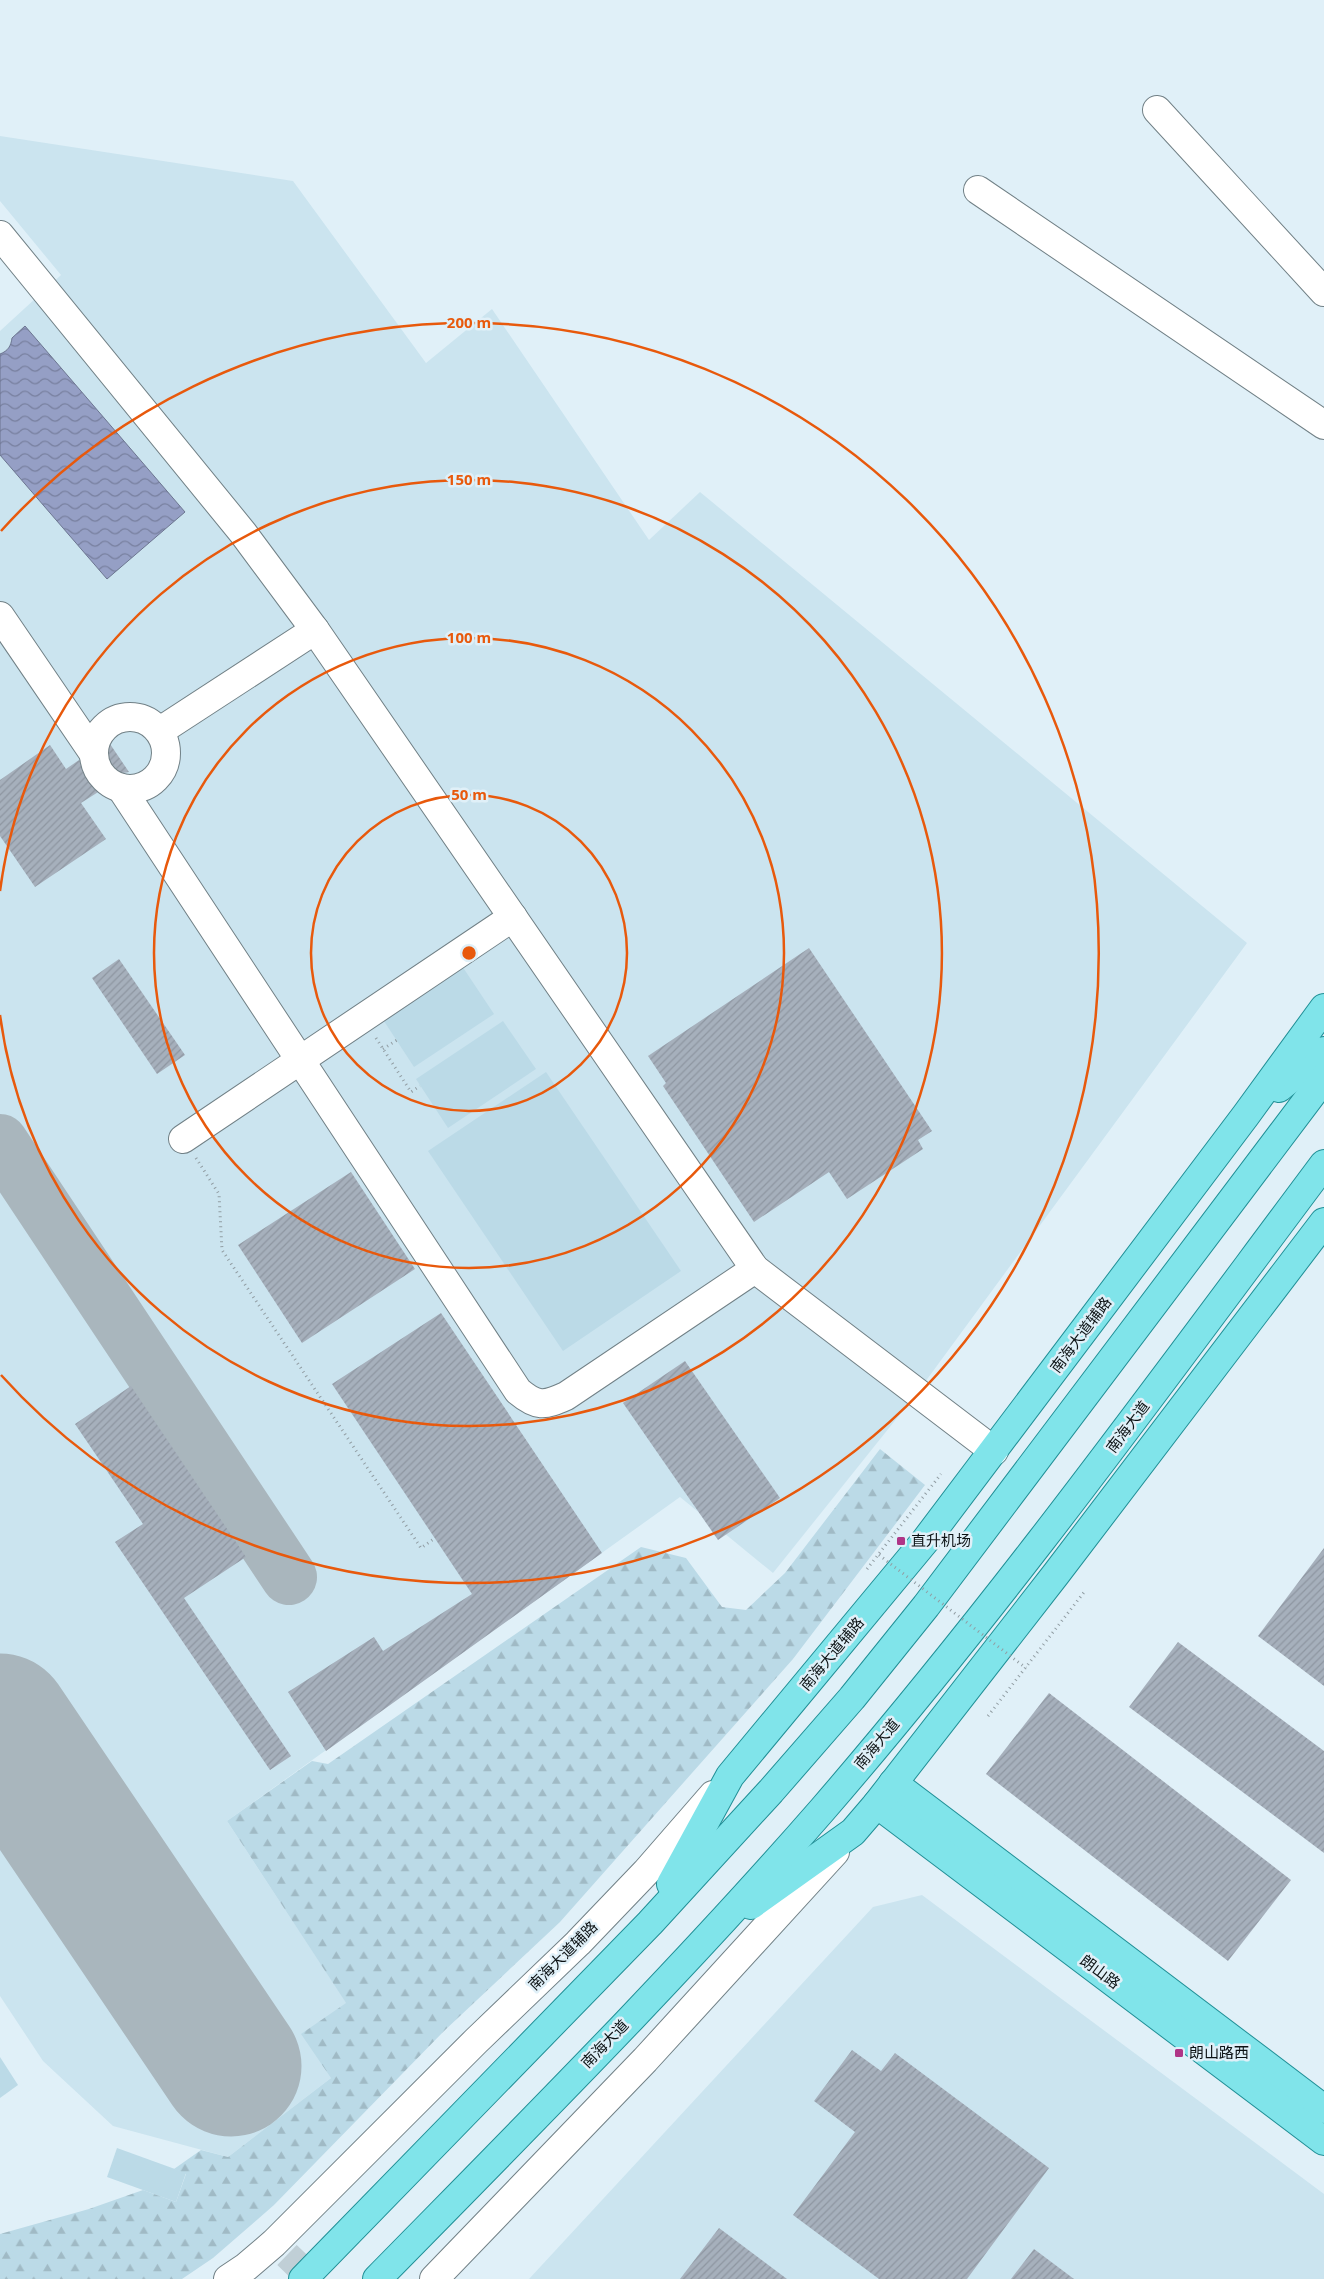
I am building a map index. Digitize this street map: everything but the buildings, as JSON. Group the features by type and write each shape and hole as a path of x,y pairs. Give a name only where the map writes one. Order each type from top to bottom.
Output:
{"main road":[{"name":"南海大道辅路","path":"730,1776 896,1577 994,1451 1324,1008"},
{"path":"1246,1115 1324,1050"},
{"path":"303,2279 650,1923 827,1726 920,1614 1324,1078"},
{"name":"南海大道","path":"377,2279 708,1937 822,1809 914,1700 1088,1480 1324,1164"},
{"path":"708,1937 853,1832 885,1794 1056,1574 1324,1222"},
{"path":"1056,1574 1088,1480"},
{"path":"650,1923 730,1776"},
{"name":"朗山路","path":"885,1794 1324,2109"},
{"name":"朗山路","path":"885,1794 1324,2141"},
{"path":"282,2259 381,2198"},
{"path":"388,2279 439,2216"}],"street":[{"path":"1157,110 1324,292"},
{"path":"978,190 1324,425"},
{"path":"0,235 243,533 316,630 755,1270 994,1451"},
{"path":"0,616 94,754"},
{"path":"160,731 316,630"},
{"path":"130,716 142,718 152,723 160,731 166,742 166,764 153,782 132,790 110,783 101,775 96,765 94,754 95,742 100,732 108,723 130,716"},
{"path":"121,788 518,1391 531,1402 548,1404 566,1396 755,1270"},
{"path":"183,1139 513,917"},
{"name":"南海大道辅路","path":"228,2279 246,2267 282,2259 476,2041 578,1943 646,1872 730,1776"},
{"path":"434,2279 651,2053 853,1832"}],"path":[{"path":"363,1018 411,1092 420,1086"},
{"path":"383,1049 396,1040"},
{"path":"183,1139 219,1194 222,1250 421,1548 435,1538"},
{"path":"941,1474 879,1555 1026,1668"},
{"path":"988,1716 1085,1591"}],"shaded area":[{"path":"0,136 293,181 426,363 492,309 649,540 700,492 1247,943 917,1393 773,1573 680,1497 227,1821 347,2004 331,2078 228,2157 113,2126 43,2061 0,1996 0,331 61,275 0,201"},
{"path":"922,1895 1324,2194 1324,2279 529,2279 873,1907"}],"green space":[{"path":"462,966 494,1014 414,1067 382,1018"},
{"path":"503,1021 536,1069 448,1128 416,1079"},
{"path":"546,1072 681,1271 563,1351 428,1151"},
{"path":"880,1449 925,1485 793,1659 560,1922 444,2031 274,2205 213,2258 182,2279 0,2279 0,2234 89,2209 143,2190 176,2202 186,2174 174,2169 201,2150 228,2157 331,2078 301,2034 346,2003 227,1821 312,1761 328,1764 641,1547 686,1558 722,1607 746,1610 785,1573"},
{"path":"0,2057 18,2085 0,2098"},
{"path":"117,2148 186,2173 176,2202 107,2177"}],"water":[{"path":"25,326 185,512 107,579 0,455 0,354 7,350 12,338"}],"taxiway":[{"path":"0,1142 289,1577"}],"runway":[{"path":"0,1724 231,2066"}],"tunnel":[{"path":"287,2255 312,2279"}],"place":[{"name":"直升机场","path":"901,1541"},
{"name":"朗山路西","path":"1179,2053"}]}
